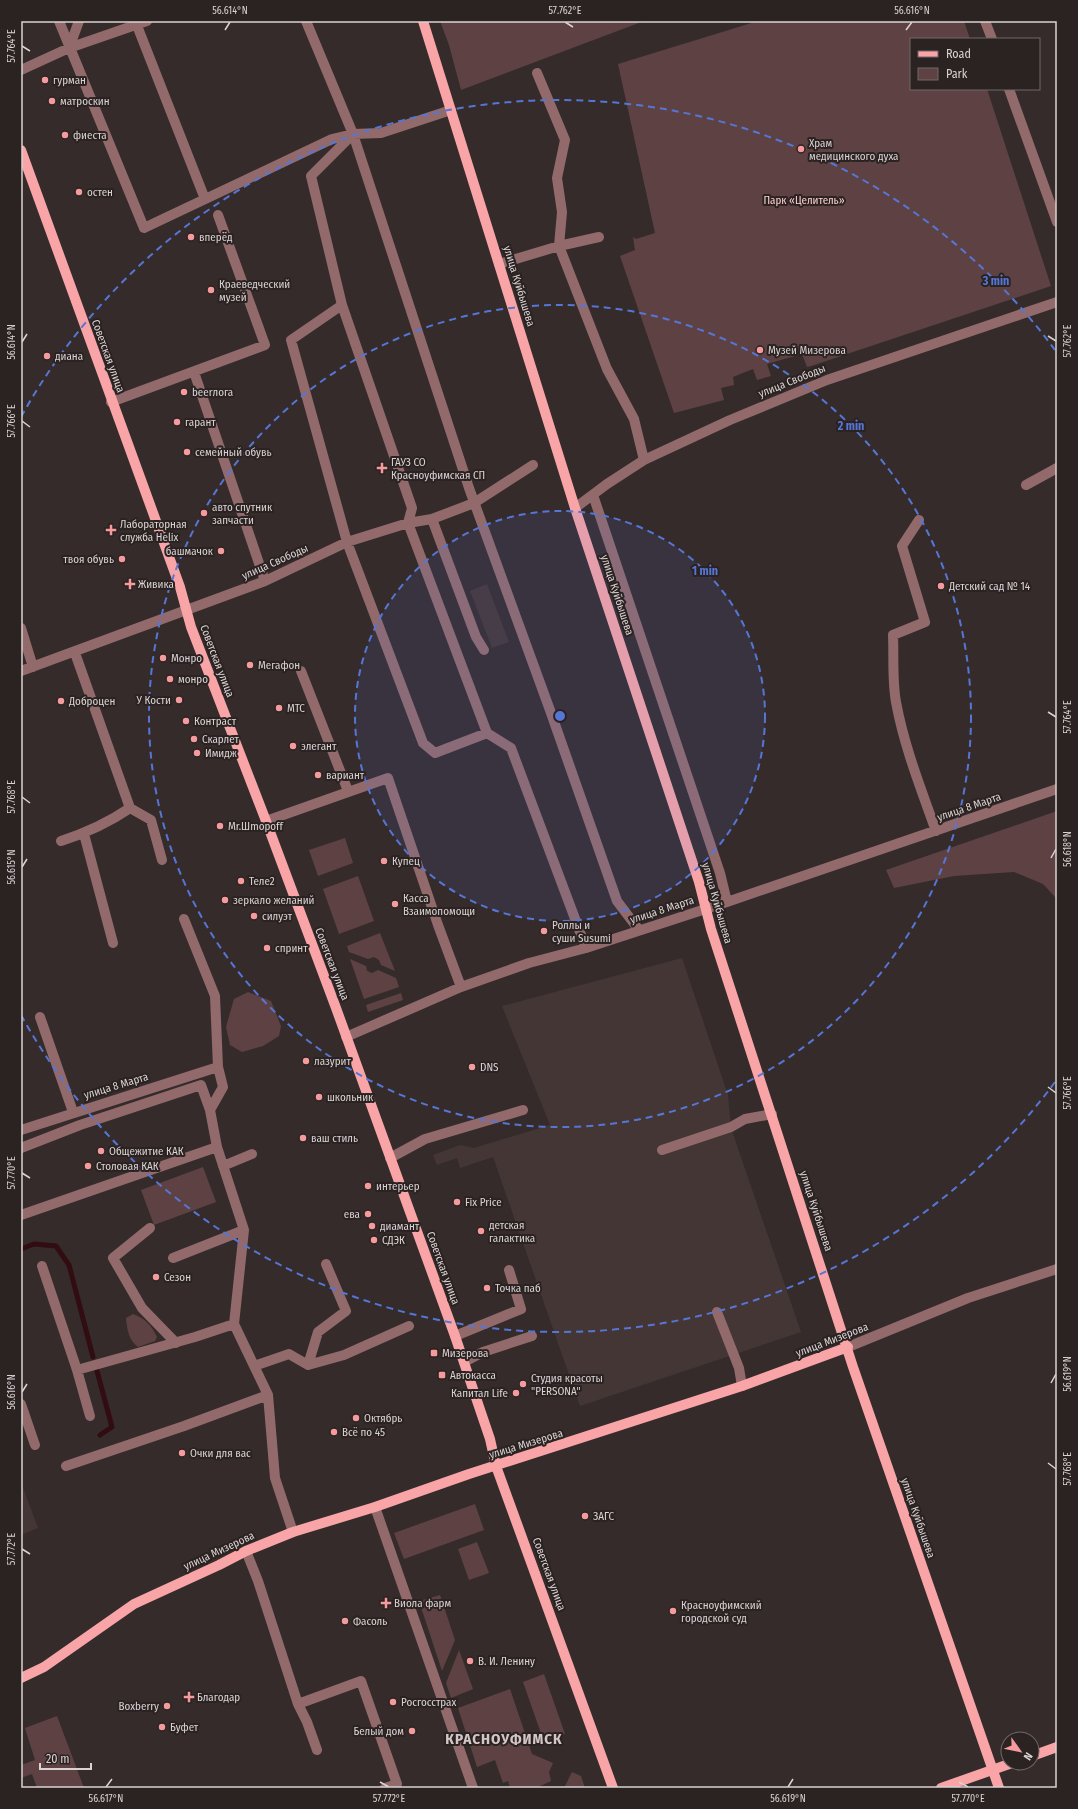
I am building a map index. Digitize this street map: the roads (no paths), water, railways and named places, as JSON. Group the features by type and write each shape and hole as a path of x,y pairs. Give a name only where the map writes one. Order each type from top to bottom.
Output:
{"main road":[{"name":"улица Куйбышева","path":"423,21 575,508 707,908 711,929 848,1347 853,1367 994,1769 999,1788"},
{"name":"Советская улица","path":"21,150 111,402 180,587 186,611 266,820 455,1336 490,1439 496,1466 507,1491 613,1788"},
{"name":"улица Мизерова","path":"21,1678 44,1667 134,1604 246,1551 293,1532 375,1507 742,1386 848,1347"},
{"path":"1040,1753 1057,1747"},
{"path":"941,1788 1000,1767"}],"street":[{"path":"59,21 144,228 332,139 354,134 381,133 451,110"},
{"path":"69,48 79,21"},
{"path":"21,70 69,48 136,23 147,21"},
{"path":"306,21 354,134 474,503 551,713 617,901 639,930"},
{"path":"985,21 992,38"},
{"path":"136,23 205,198"},
{"path":"537,73 565,140 557,178 562,212 559,246 607,369 634,419 644,460"},
{"path":"1010,90 1057,222"},
{"path":"354,134 311,176 342,305 412,508 408,523 487,733 511,748 586,948"},
{"path":"111,402 265,345 218,215"},
{"path":"499,264 559,246 599,237"},
{"name":"улица Свободы","path":"575,508 644,460 730,420 826,380 1057,302"},
{"path":"342,305 291,340 347,542 422,743 435,753 487,733"},
{"path":"194,372 265,581"},
{"name":"улица Свободы","path":"21,671 75,653 265,581 347,542 408,523 432,519 474,503 533,466"},
{"path":"1026,485 1057,468"},
{"path":"594,495 720,873 727,902"},
{"path":"432,519 476,637 484,650"},
{"path":"919,520 902,546 925,622 893,635 896,701 908,750 936,831"},
{"path":"21,628 33,667"},
{"path":"75,653 130,808 151,820 162,860"},
{"path":"301,670 348,791"},
{"path":"266,820 388,778 461,987"},
{"name":"улица 8 Марта","path":"346,1037 461,987 529,963 586,948 727,902 1057,789"},
{"path":"61,841 84,834 113,820 130,808"},
{"path":"84,834 114,943"},
{"path":"184,919 215,996 218,1067 223,1087 210,1110"},
{"path":"40,1017 73,1112"},
{"name":"улица 8 Марта","path":"21,1130 73,1112 218,1067"},
{"path":"21,1148 80,1125 201,1085 210,1110 217,1147 244,1230 234,1324 268,1395 275,1478 293,1532"},
{"path":"390,1158 425,1139 523,1110"},
{"path":"662,1150 731,1128 745,1119 772,1114"},
{"path":"21,1215 217,1147"},
{"path":"223,1166 252,1154"},
{"path":"150,1228 113,1258 142,1308 176,1342"},
{"path":"173,1258 244,1230"},
{"path":"308,1365 318,1332 346,1311 326,1264"},
{"path":"42,1266 77,1370 90,1416"},
{"name":"улица Мизерова","path":"848,1347 968,1298 1057,1269"},
{"path":"455,1336 521,1309 509,1270"},
{"path":"717,1312 739,1368 742,1386"},
{"path":"77,1370 234,1324"},
{"path":"254,1366 289,1354 308,1365 344,1355 409,1326"},
{"path":"464,1362 483,1352 532,1336"},
{"path":"66,1466 184,1426 268,1395"},
{"path":"21,1404 36,1445"},
{"path":"375,1507 473,1788"},
{"path":"246,1551 258,1581 298,1704 307,1722 317,1750"},
{"path":"298,1704 361,1681 396,1784 385,1788"}],"waterway":[{"path":"21,1249 34,1244 56,1246 69,1265 93,1357"},
{"path":"97,1371 112,1427 100,1435"}],"place":[{"name":"гурман","path":"45,80"},
{"name":"матроскин","path":"52,101"},
{"name":"фиеста","path":"65,135"},
{"name":"Храм медицинского духа","path":"801,149"},
{"name":"остен","path":"79,192"},
{"name":"вперёд","path":"191,237"},
{"name":"Краеведческий музей","path":"211,290"},
{"name":"Музей Мизерова","path":"760,350"},
{"name":"диана","path":"47,356"},
{"name":"beerлога","path":"184,392"},
{"name":"гарант","path":"177,422"},
{"name":"семейный обувь","path":"187,452"},
{"name":"ГАУЗ СО Красноуфимская СП","path":"382,468"},
{"name":"авто спутник запчасти","path":"204,513"},
{"name":"Лабораторная служба Helix","path":"111,530"},
{"name":"башмачок","path":"221,551"},
{"name":"твоя обувь","path":"122,559"},
{"name":"Живика","path":"130,584"},
{"name":"Детский сад № 14","path":"941,586"},
{"name":"Монро","path":"163,658"},
{"name":"Мегафон","path":"250,665"},
{"name":"монро","path":"170,679"},
{"name":"У Кости","path":"179,700"},
{"name":"Доброцен","path":"61,701"},
{"name":"МТС","path":"279,708"},
{"name":"Контраст","path":"186,721"},
{"name":"Скарлет","path":"194,739"},
{"name":"элегант","path":"293,746"},
{"name":"Имидж","path":"197,753"},
{"name":"вариант","path":"318,775"},
{"name":"Mr.Шmopoff","path":"220,826"},
{"name":"Купец","path":"384,861"},
{"name":"Теле2","path":"241,881"},
{"name":"зеркало желаний","path":"225,900"},
{"name":"Касса Взаимопомощи","path":"395,904"},
{"name":"силуэт","path":"254,916"},
{"name":"Роллы и суши Susumi","path":"544,931"},
{"name":"спринт","path":"267,948"},
{"name":"лазурит","path":"306,1061"},
{"name":"DNS","path":"472,1067"},
{"name":"школьник","path":"319,1097"},
{"name":"ваш стиль","path":"303,1138"},
{"name":"Общежитие КАК","path":"101,1151"},
{"name":"Столовая КАК","path":"88,1166"},
{"name":"интерьер","path":"368,1186"},
{"name":"Fix Price","path":"457,1202"},
{"name":"ева","path":"368,1214"},
{"name":"диамант","path":"372,1226"},
{"name":"детская галактика","path":"481,1231"},
{"name":"СДЭК","path":"374,1240"},
{"name":"Сезон","path":"156,1277"},
{"name":"Точка паб","path":"487,1288"},
{"name":"Мизерова","path":"434,1353"},
{"name":"Автокасса","path":"442,1375"},
{"name":"Студия красоты \"PERSONA\"","path":"523,1384"},
{"name":"Капитал Life","path":"516,1393"},
{"name":"Октябрь","path":"356,1418"},
{"name":"Всё по 45","path":"334,1432"},
{"name":"Очки для вас","path":"182,1453"},
{"name":"ЗАГС","path":"585,1516"},
{"name":"Виола фарм","path":"386,1603"},
{"name":"Красноуфимский городской суд","path":"673,1611"},
{"name":"Фасоль","path":"345,1621"},
{"name":"В. И. Ленину","path":"470,1661"},
{"name":"Благодар","path":"189,1697"},
{"name":"Росгосстрах","path":"393,1702"},
{"name":"Boxberry","path":"167,1706"},
{"name":"Буфет","path":"162,1727"},
{"name":"Белый дом","path":"412,1731"}],"district":[{"name":"КРАСНОУФИМСК","path":"504,1739"}],"park label":[{"name":"Парк «Целитель»","path":"804,200"}]}
